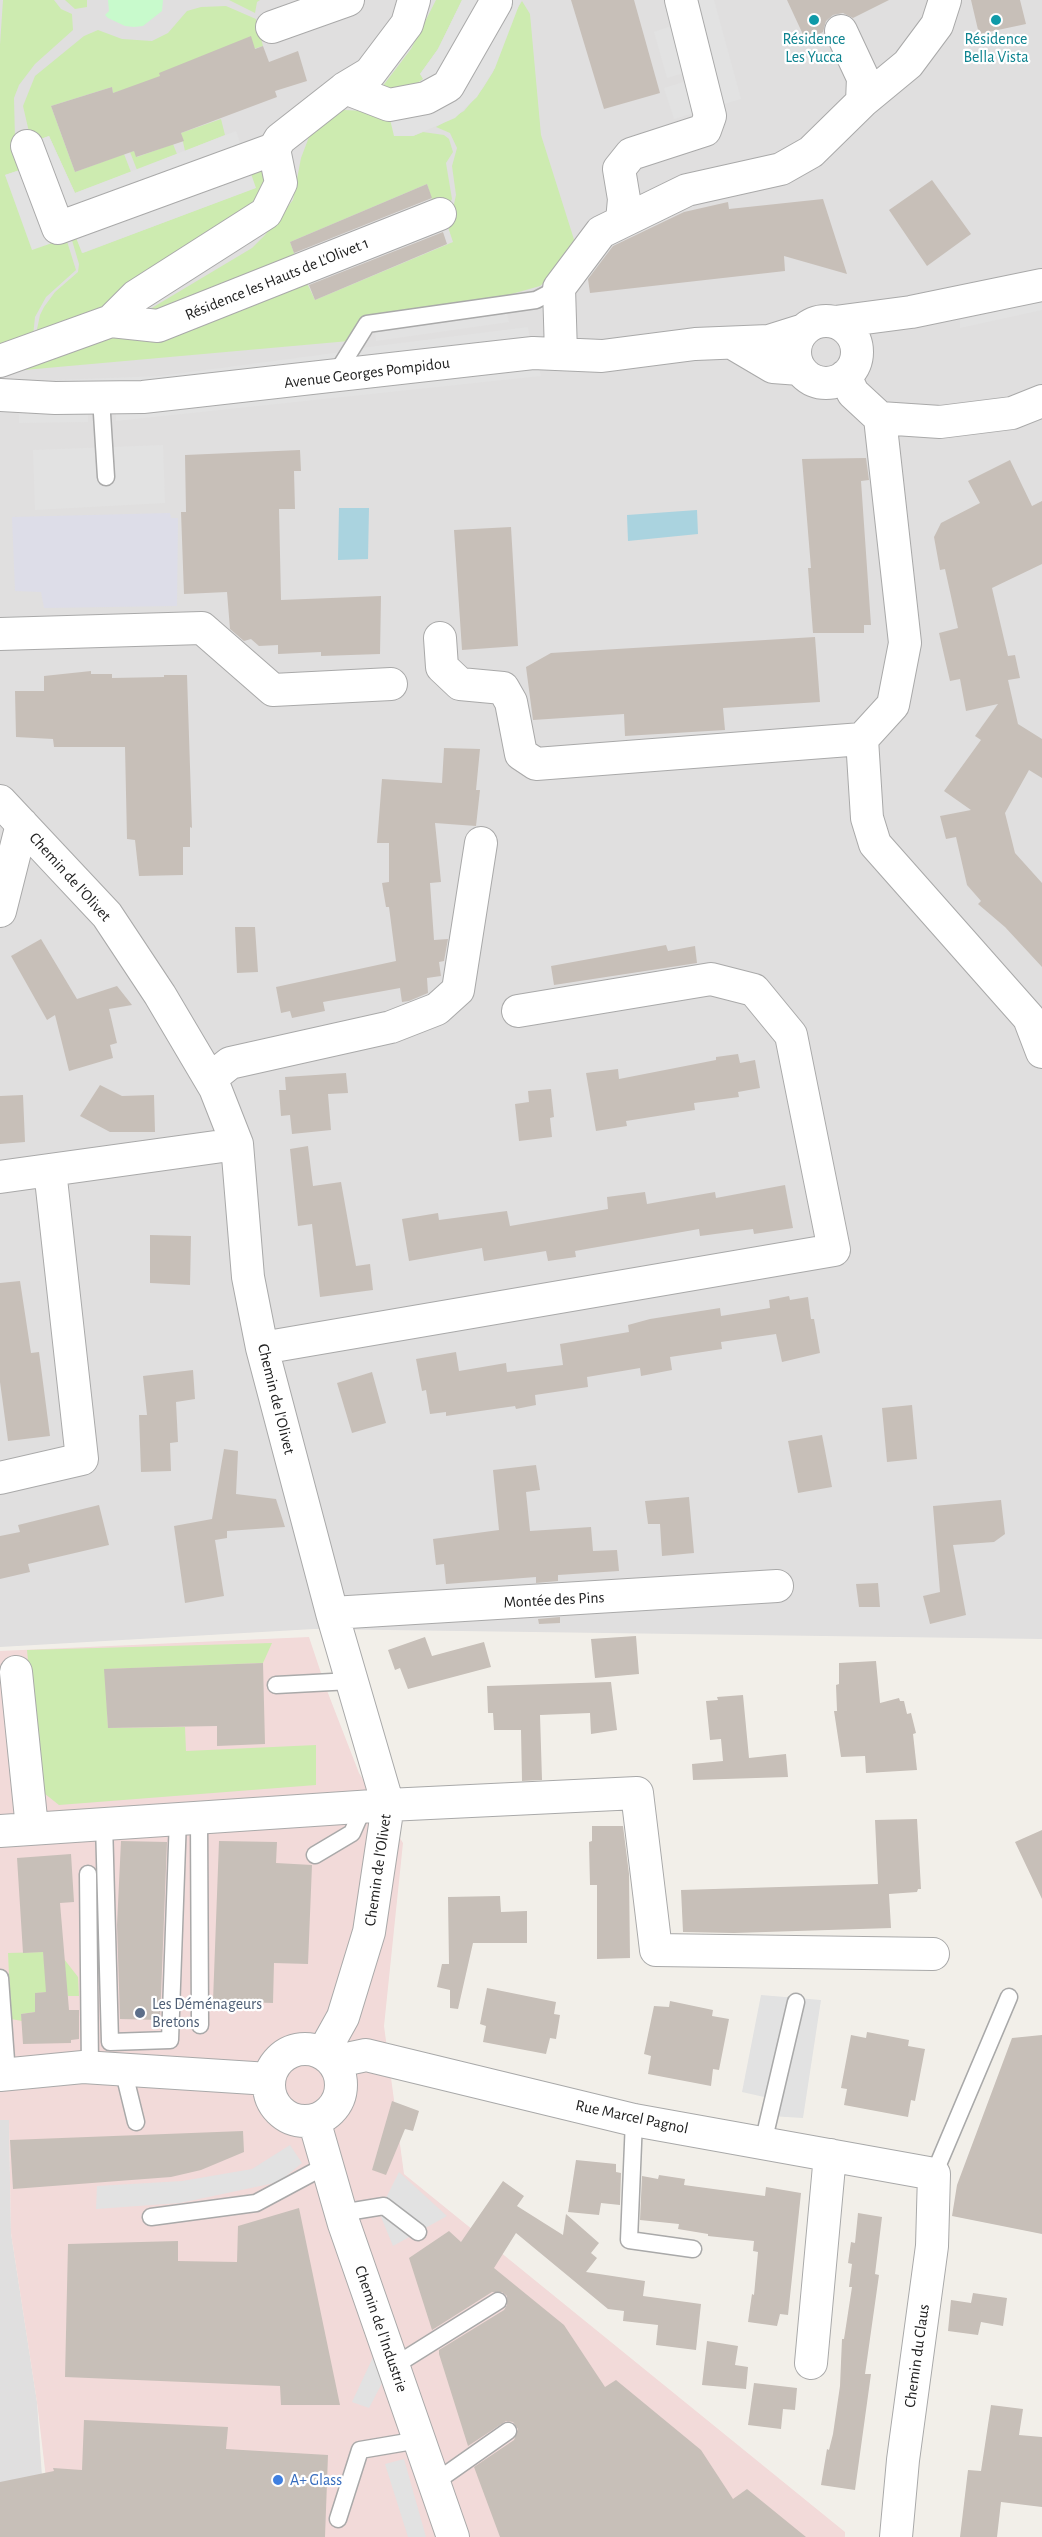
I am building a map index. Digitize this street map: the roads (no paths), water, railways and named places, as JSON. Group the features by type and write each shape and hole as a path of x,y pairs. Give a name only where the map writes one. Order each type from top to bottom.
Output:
{"street":[{"path":"272,27 348,0"},
{"path":"27,146 58,228 274,149 280,139 345,88 370,74 407,24 414,0"},
{"path":"622,221 624,199 619,169 631,154 705,130 710,116 681,0"},
{"path":"561,353 560,288 600,232 687,189 781,169 811,152 862,102 908,64 937,25 945,0"},
{"path":"345,88 388,105 426,98 441,90 448,86 496,2"},
{"path":"841,32 863,78 862,102"},
{"name":"Résidence les Hauts de L'Olivet 1","path":"0,361 111,321 136,296 266,213 281,183 274,149"},
{"name":"Résidence les Hauts de L'Olivet 1","path":"111,321 158,326 440,214"},
{"path":"911,312 879,335 851,367 830,383 813,380 800,369 795,356 796,342 804,330 818,321 835,322 911,312 1042,285"},
{"path":"835,322 848,329 856,343 851,367 853,393 880,418 940,423 1012,413 1042,400"},
{"name":"Avenue Georges Pompidou","path":"0,395 101,398 171,395 533,353 602,356 695,344 734,344 769,340 804,330"},
{"path":"734,344 773,367 800,369"},
{"path":"440,638 442,667 460,684 503,688 511,702 521,754 536,764 862,739 892,705 905,643 880,418"},
{"path":"0,634 202,628 273,690 391,684"},
{"path":"862,739 867,818 875,844 1029,1018 1042,1052"},
{"name":"Chemin de l'Olivet","path":"0,801 107,915 160,995 210,1079 237,1144 248,1277 262,1348 351,1681 376,1806 369,1932 343,2018 328,2057"},
{"path":"0,911 22,824"},
{"path":"210,1079 230,1064 391,1027 437,1009 458,990 481,843"},
{"path":"262,1348 834,1250 791,1035 754,990 711,979 518,1011"},
{"path":"0,1177 237,1144"},
{"path":"0,1478 82,1459 50,1170"},
{"name":"Montée des Pins","path":"332,1613 777,1586"},
{"path":"16,1672 32,1828"},
{"path":"0,1831 376,1806 637,1793 656,1950 933,1954"},
{"path":"312,2049 328,2057 339,2072 341,2084 340,2096 334,2107 325,2115 314,2120 296,2120 280,2111 269,2091 269,2079 273,2068 289,2052 312,2049"},
{"name":"Rue Marcel Pagnol","path":"328,2057 366,2055 634,2120 934,2174"},
{"path":"3,2074 90,2067 269,2079"},
{"name":"Chemin de l'Industrie","path":"314,2120 341,2212 453,2537"},
{"path":"811,2363 830,2156"},
{"name":"Chemin du Claus","path":"896,2537 903,2460 932,2246 934,2174"}],"lane":[{"path":"334,377 367,324 536,300 560,288"},
{"path":"101,398 106,477"},
{"path":"276,1685 351,1681"},
{"path":"315,1855 352,1833 376,1806"},
{"path":"104,1823 110,2042 170,2040 188,1818"},
{"path":"188,1818 200,2025"},
{"path":"88,1874 90,2067"},
{"path":"0,1978 3,2074"},
{"path":"934,2174 1009,1997"},
{"path":"764,2143 796,2002"},
{"path":"123,2069 136,2122"},
{"path":"634,2120 630,2240 693,2248"},
{"path":"151,2217 256,2203 327,2165"},
{"path":"341,2212 384,2206 418,2232"},
{"path":"394,2366 498,2301"},
{"path":"434,2483 508,2431"},
{"path":"338,2519 360,2450 419,2440"}],"water":[{"path":"339,508 369,508 368,559 338,560"},
{"path":"697,510 698,534 628,541 627,515"}],"place":[{"name":"Résidence Les Yucca","path":"814,20"},
{"name":"Résidence Bella Vista","path":"996,20"},
{"name":"Les Déménageurs Bretons","path":"140,2013"},
{"name":"A+ Glass","path":"278,2480"}]}
